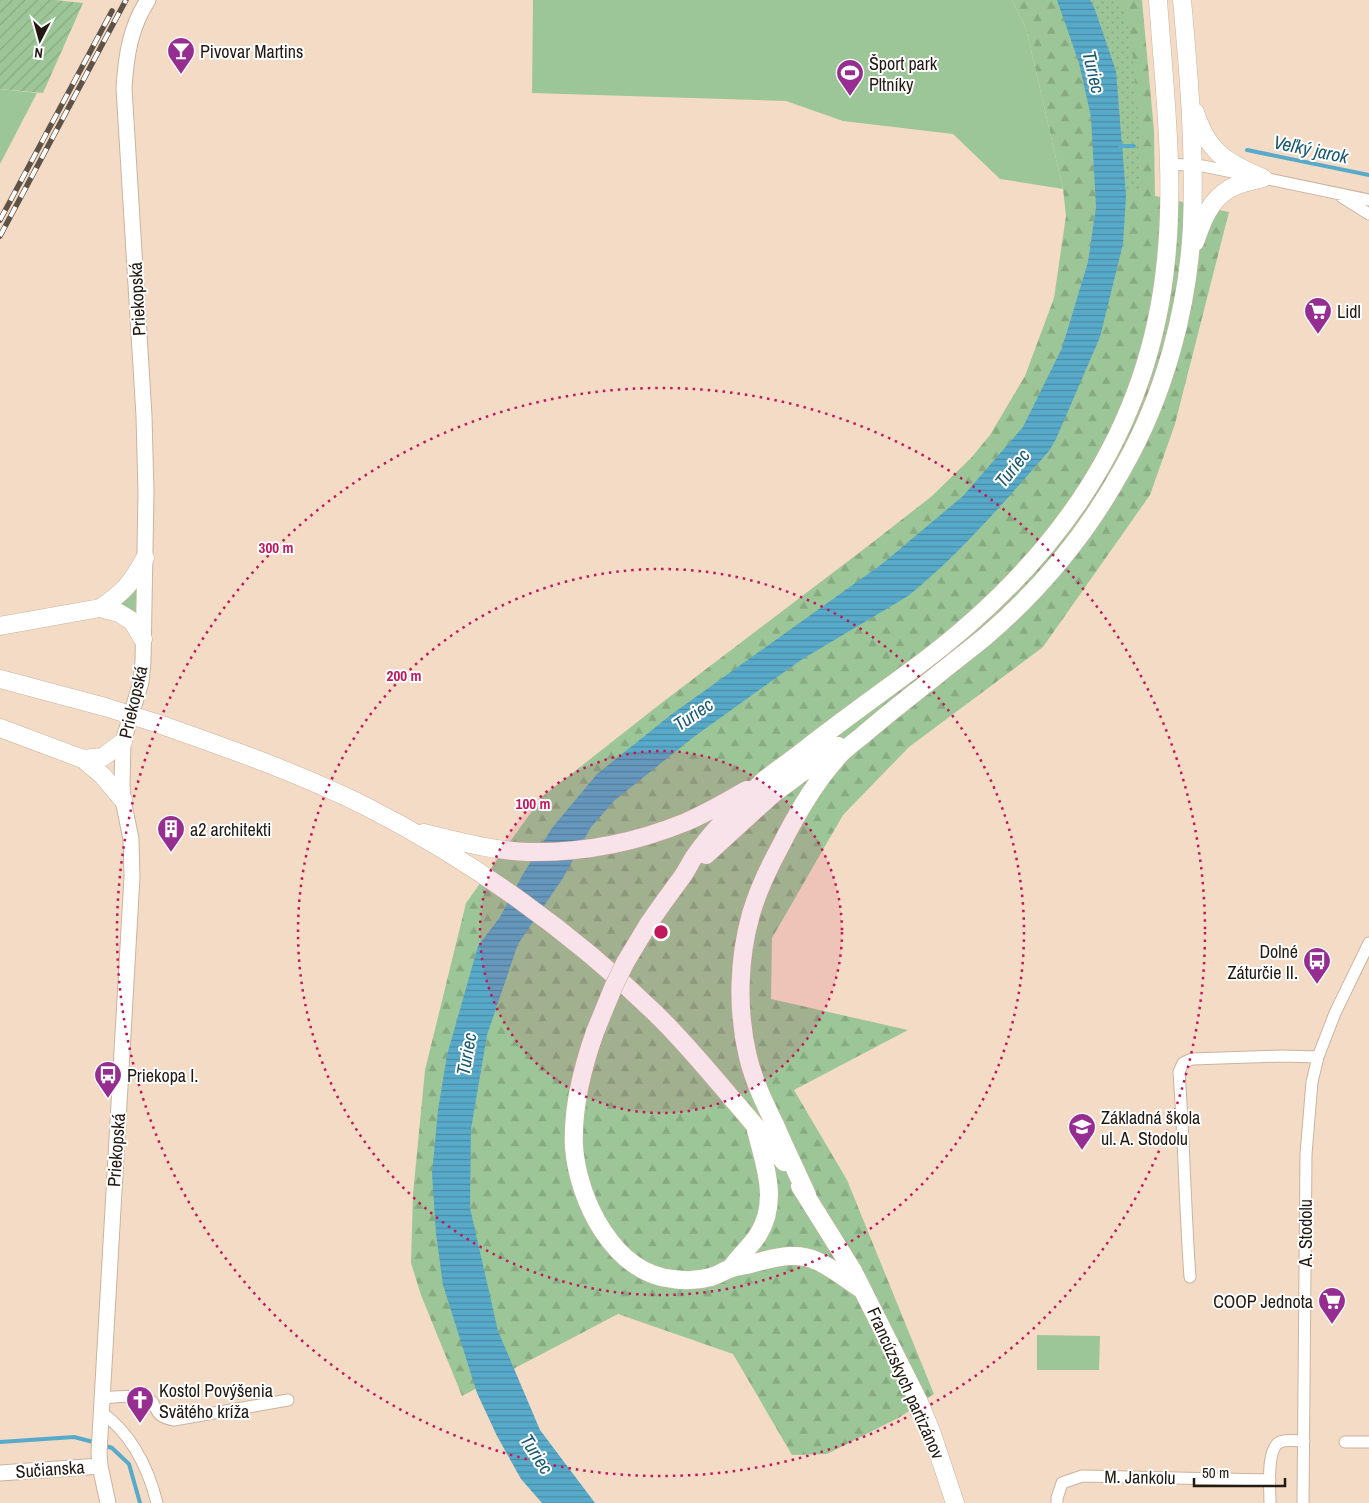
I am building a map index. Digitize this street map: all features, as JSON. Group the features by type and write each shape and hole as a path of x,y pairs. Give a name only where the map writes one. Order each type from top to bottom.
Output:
{"main road":[{"path":"683,876 697,852 724,820 763,782 918,665 977,617 1031,564 1077,506 1107,458 1136,394 1151,348 1158,321 1166,259 1169,191 1167,118 1158,0"},
{"path":"807,1196 757,1085 748,1056 742,1021 741,984 743,950 751,913 766,875 788,832 806,800 838,756 891,710 987,635 1043,581 1094,517 1137,442 1161,383 1177,328 1192,227 1191,102 1182,0"},
{"path":"1191,102 1210,145 1225,160 1263,178"},
{"path":"1188,261 1209,208 1228,190 1263,178"},
{"path":"100,608 127,588 145,558"},
{"path":"0,626 100,608 119,613 132,621 143,639"},
{"path":"0,679 105,707 156,723 256,759 322,786 410,830 492,882 564,934 626,985 658,1015 755,1125 807,1196"},
{"path":"864,1291 827,1266 815,1260 799,1256 779,1256 731,1268 711,1277 689,1280 672,1279 651,1274 638,1267 625,1258 613,1245 599,1224 588,1202 574,1148 575,1118 579,1088 586,1059 613,988 625,963 670,891 683,876 773,794 860,729 891,710"},
{"path":"0,728 83,759 102,776 123,800"},
{"path":"83,759 103,757 123,742"},
{"path":"410,830 484,847 528,852 560,851 611,844 657,833 687,821 763,782"},
{"path":"731,1268 757,1237 767,1215 769,1200 768,1181 755,1125"},
{"name":"Francúzskych partizánov","path":"807,1196 864,1291 918,1400 956,1503"}],"street":[{"name":"Priekopská","path":"108,1503 100,1459 101,1428 132,878 131,840 122,785 123,742 141,682 146,492 144,416 124,88 131,37 145,4"},
{"path":"1168,164 1203,166 1369,200"},
{"path":"1334,192 1369,214"},
{"name":"A. Stodolu","path":"1303,1503 1306,1154 1312,1082 1318,1057 1335,1013 1369,943"},
{"path":"1190,1277 1179,1072 1183,1063 1192,1059 1282,1056 1318,1057"},
{"path":"157,1503 151,1480 139,1454 102,1405 142,1397 149,1399 154,1404 160,1416 174,1420 288,1400"},
{"path":"1270,1503 1271,1456 1275,1446 1281,1441 1304,1441"},
{"path":"1345,1442 1369,1442"},
{"name":"Sučianska","path":"0,1473 100,1459"},
{"name":"M. Jankolu","path":"1057,1503 1062,1483 1082,1476 1270,1480"}],"green space":[{"path":"0,0 55,0 83,3 43,93 0,89"},
{"name":"Šport park Pltníky","path":"533,0 1012,0 1026,28 1063,189 1000,179 953,134 843,121 786,101 532,93"},
{"path":"1012,0 1142,0 1154,131 1155,196 1229,212 1175,424 1150,495 1043,647 909,747 843,815 772,938 771,999 908,1030 794,1090 847,1180 934,1394 900,1417 827,1454 792,1455 733,1354 618,1314 462,1396 421,1295 411,1263 413,1194 425,1070 466,903 542,797 932,496 971,458 990,435 1025,376 1054,298 1066,216 1063,189 1026,28"},
{"path":"1090,0 1115,0 1124,12 1131,36 1142,190 1125,189 1116,71"},
{"path":"0,89 37,93 0,164"},
{"path":"136,585 137,615 130,609 118,604"},
{"path":"1037,1335 1100,1336 1099,1370 1037,1370"}],"water":[{"name":"Turiec","path":"1057,0 1090,0 1094,7 1116,71 1126,195 1123,244 1100,337 1056,439 1049,451 981,527 946,563 908,596 801,660 695,736 615,800 591,827 563,878 518,944 487,1035 471,1129 470,1208 498,1331 540,1430 595,1503 542,1503 521,1479 497,1436 477,1393 443,1285 436,1234 432,1174 438,1110 447,1055 478,946 500,917 523,874 552,828 597,774 672,714 882,564 963,496 1023,427 1062,348 1088,262 1096,207 1091,117 1079,63"}],"waterway":[{"name":"Veľký jarok","path":"1119,149 1122,146 1134,146"},
{"name":"Veľký jarok","path":"1247,150 1369,175"},
{"path":"0,1442 74,1437 97,1443"},
{"path":"103,1445 112,1448 129,1464 140,1503"}],"railway":[{"path":"0,236 126,0"},
{"path":"0,220 112,11"}],"place":[{"name":"Pivovar Martins","path":"181,75"},
{"name":"Šport park Pltníky","path":"850,97"},
{"name":"Lidl","path":"1318,335"},
{"name":"a2 architekti","path":"171,853"},
{"name":"Dolné Záturčie II.","path":"1317,985"},
{"name":"Priekopa I.","path":"108,1099"},
{"name":"Základná škola ul. A. Stodolu","path":"1082,1151"},
{"name":"COOP Jednota","path":"1332,1325"},
{"name":"Kostol Povýšenia Svätého kríža","path":"140,1424"}]}
